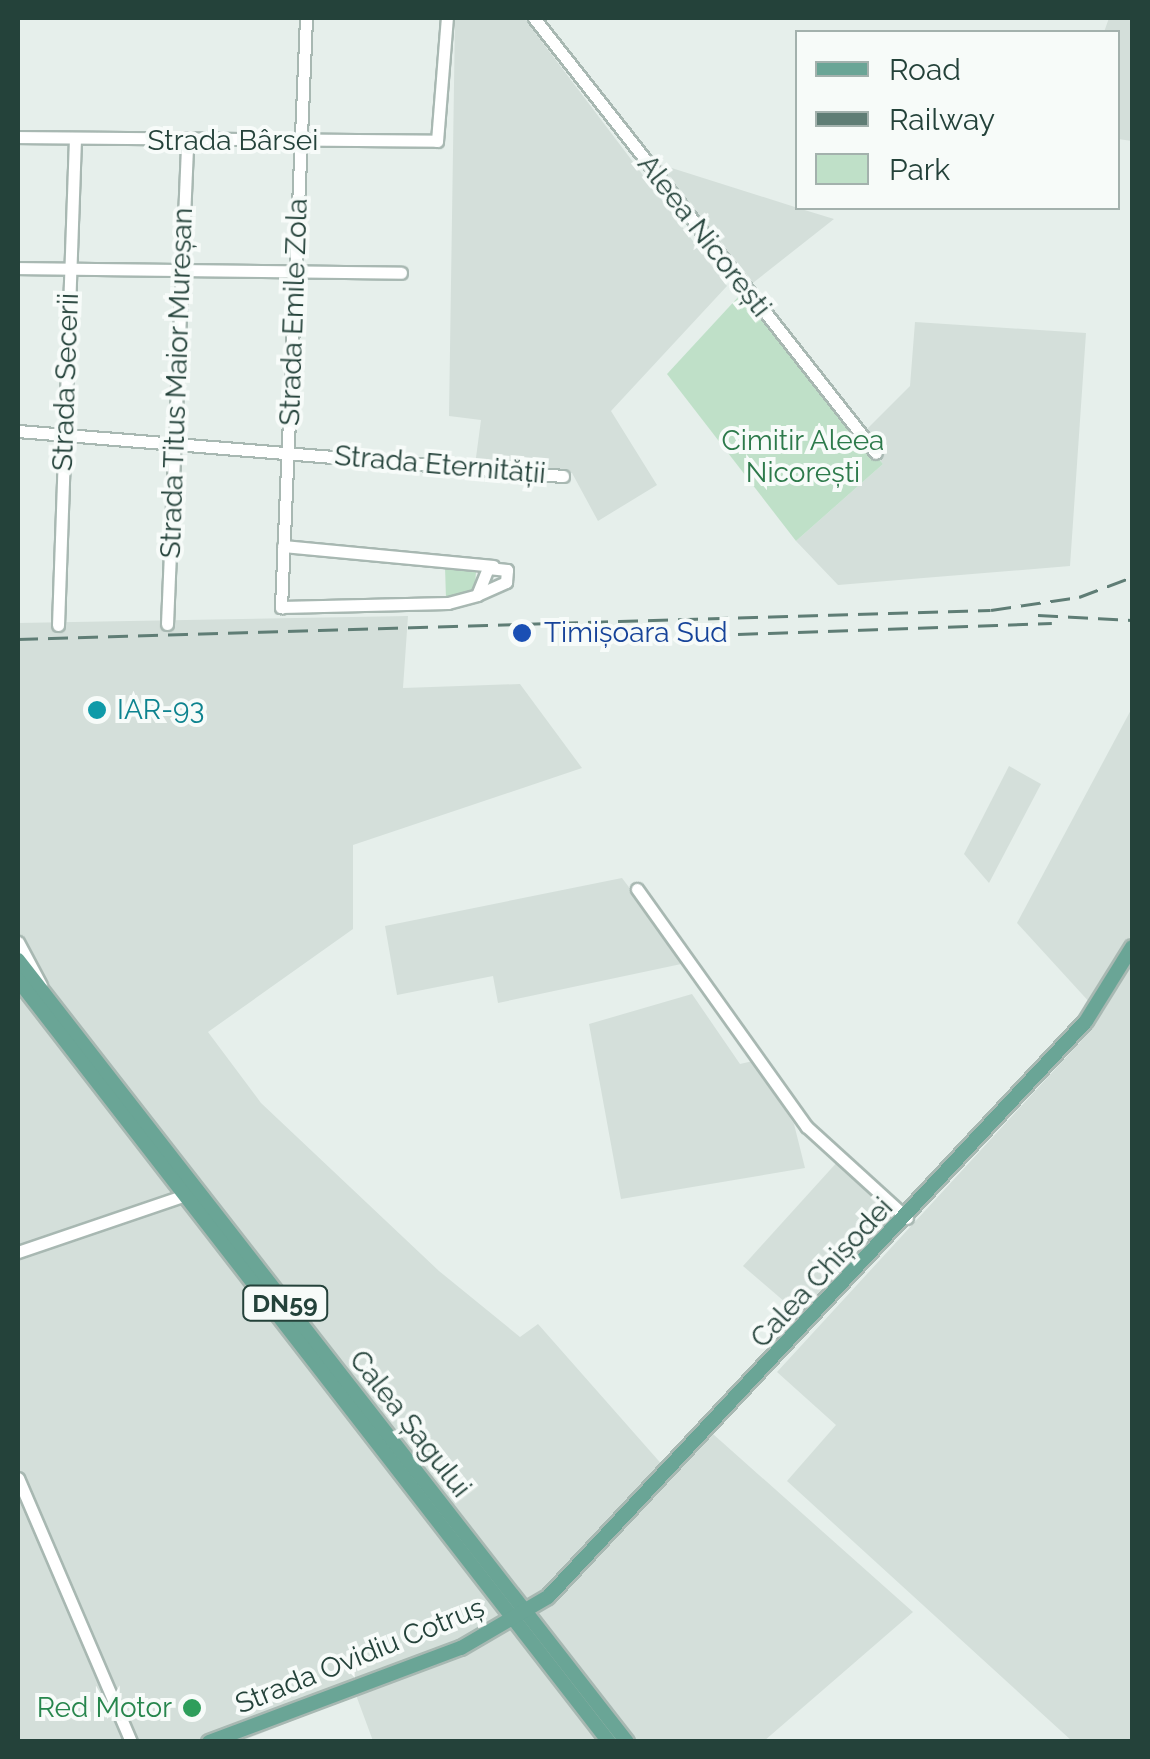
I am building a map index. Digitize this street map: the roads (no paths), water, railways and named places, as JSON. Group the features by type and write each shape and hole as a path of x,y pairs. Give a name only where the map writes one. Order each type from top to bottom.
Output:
{"main road":[{"name":"Calea Chișodei","path":"520,1617 595,1556 907,1218 1086,1020 1132,946"},
{"name":"Calea Șagului","path":"18,960 520,1617 609,1742"},
{"name":"Calea Șagului","path":"18,980 520,1617 627,1742"},
{"name":"Strada Ovidiu Cotruș","path":"209,1742 520,1617"}],"street":[{"name":"Strada Emile Zola","path":"306,18 281,607 438,605 477,594"},
{"name":"Strada Bârsei","path":"18,136 187,142 436,142 444,133 447,18"},
{"name":"Aleea Nicorești","path":"534,18 876,453"},
{"name":"Strada Secerii","path":"58,625 75,140"},
{"name":"Strada Titus Maior Mureșan","path":"168,624 187,142"},
{"path":"18,268 402,273"},
{"name":"Strada Eternității","path":"18,431 563,476"},
{"path":"283,546 482,574 497,587"},
{"path":"494,566 509,574 497,587 477,594 482,574 494,566"},
{"path":"637,889 807,1126 907,1218"},
{"name":"Calea Șagului","path":"18,942 44,994"},
{"name":"Calea Șagului","path":"18,993 41,1010"},
{"path":"158,1198 171,1177"},
{"path":"18,1252 158,1198 185,1195"},
{"path":"18,1478 131,1742"}],"railway":[{"path":"18,639 991,610 1079,597 1132,577"},
{"path":"1038,615 1132,620"},
{"path":"738,634 1052,623"}],"place":[{"name":"Timișoara Sud","path":"522,633"},
{"name":"IAR-93","path":"97,710"},
{"name":"Red Motor","path":"192,1708"}],"park label":[{"name":"Cimitir Aleea Nicorești","path":"803,457"}]}
